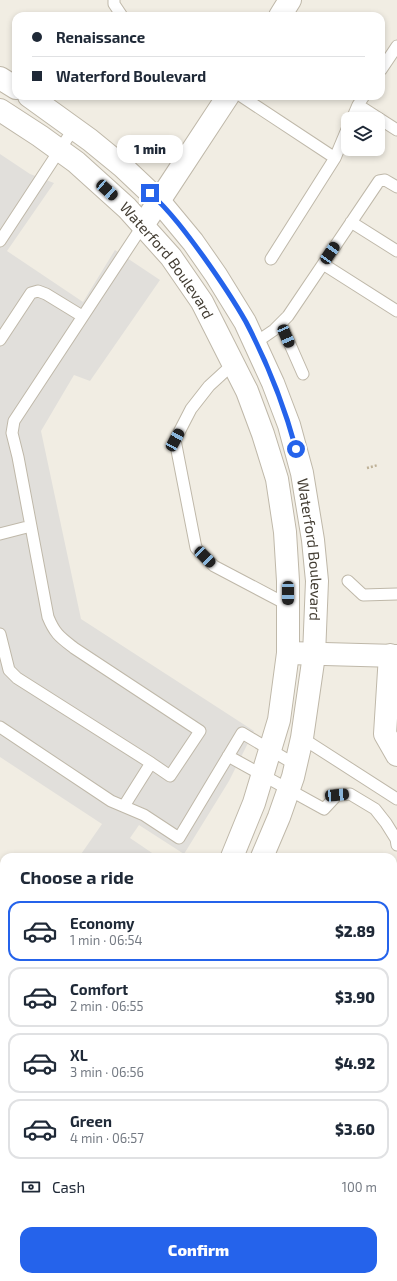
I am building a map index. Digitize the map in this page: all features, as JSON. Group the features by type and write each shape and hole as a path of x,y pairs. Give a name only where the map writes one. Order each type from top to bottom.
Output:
{"street":[{"path":"282,12 290,0"},
{"path":"0,78 12,86"},
{"name":"Waterford Boulevard","path":"35,100 74,128 123,167 159,201 193,242 216,274 245,322 274,383 289,425 302,473 314,540 317,581 314,654 302,738 296,765 279,817 264,853"},
{"path":"143,225 225,100"},
{"name":"Waterford Boulevard","path":"0,110 76,162 116,198 143,225 171,257 202,302 247,391 263,434 277,479 285,532 288,580 288,653 279,720 254,803 234,853"},
{"path":"233,364 255,343"},
{"path":"288,653 394,655 385,734 397,754"}],"lane":[{"path":"114,0 114,4 119,12"},
{"path":"385,64 397,46"},
{"path":"247,100 335,158"},
{"path":"356,112 361,101 397,130"},
{"path":"0,241 74,128"},
{"path":"271,259 335,158 341,144"},
{"path":"255,343 274,330 288,316 379,181 385,180 397,188"},
{"path":"351,222 397,250"},
{"path":"0,634 9,670 17,678 170,776 200,731 74,648 60,638 54,630 48,617 12,434 14,421 143,225"},
{"path":"323,264 397,311"},
{"path":"0,340 31,293 38,292 46,294 82,316"},
{"path":"281,324 303,374"},
{"path":"233,364 209,386 191,409 175,440 196,548 214,566 288,605"},
{"path":"0,534 31,526"},
{"path":"348,581 363,595 397,594"},
{"path":"0,727 112,801 144,815 179,838 242,733 296,765"},
{"path":"302,738 397,800"},
{"path":"228,756 324,809 337,795 350,794 375,809 396,839 397,845"},
{"path":"124,806 151,763"}],"path":[{"path":"367,468 378,465"}],"shaded area":[{"path":"0,154 30,174 54,183 7,251 83,302 115,250 160,280 90,381 74,375 41,431 81,619 254,731 229,781 185,853 139,825 130,838 152,853 82,853 102,824 0,757"}],"route":[{"path":"150,193 159,201 193,242 216,274 245,322 274,383 296,449"}]}
